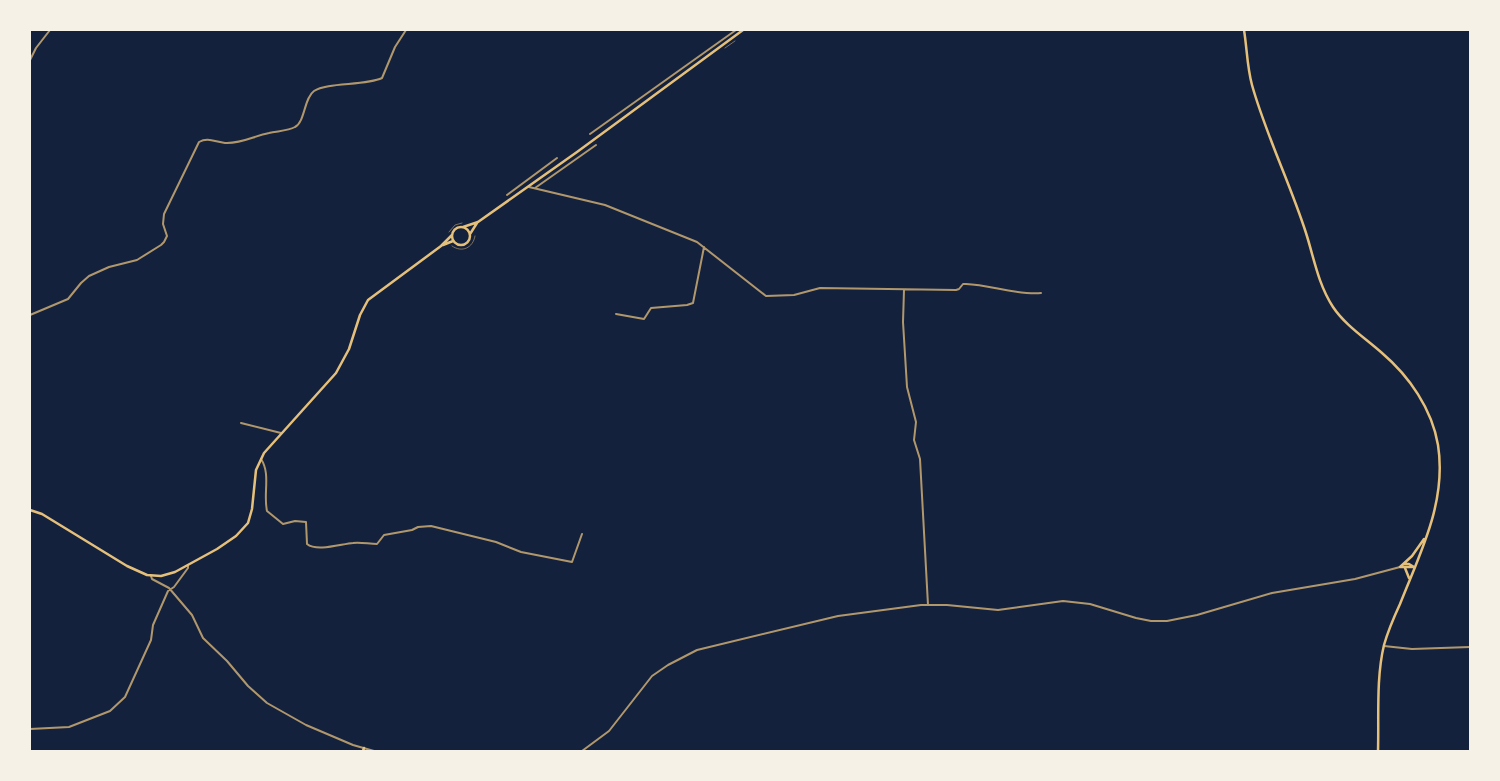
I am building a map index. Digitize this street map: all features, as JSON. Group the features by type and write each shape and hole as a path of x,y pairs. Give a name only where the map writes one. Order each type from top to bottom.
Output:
{"main road":[{"path":"441,246 457,228 478,222 743,30"},
{"path":"1244,30 1252,84 1306,232 1325,292 1342,318 1384,354 1406,377 1420,397 1433,427 1440,461 1440,485 1437,503 1384,646 1381,664 1378,751"},
{"path":"450,234 453,241 458,245 464,245 468,242 470,234 478,222"},
{"path":"463,227 470,234"},
{"path":"30,510 42,514 134,569 152,576 168,575 217,549 236,536 248,523 252,509 256,470 260,459 336,373 349,350 360,315 368,300 441,246 453,241"},
{"path":"1405,566 1426,536"},
{"path":"1405,566 1410,579"},
{"path":"1400,567 1414,568"}],"street":[{"path":"30,60 36,48 50,30"},
{"path":"30,315 68,299 75,289 89,276 109,267 137,260 164,242 167,236 163,224 164,214 199,142 206,140 224,143 240,142 267,133 295,127 300,122 314,91 325,87 380,80 395,47 406,30"},
{"path":"590,134 736,30"},
{"path":"634,103 637,107"},
{"path":"533,189 596,145"},
{"path":"507,196 557,158"},
{"path":"537,174 540,178"},
{"path":"528,186 533,189 605,204 700,244 760,294 766,296 794,295 820,288 956,290 963,284 1040,293"},
{"path":"616,314 644,319 651,308 687,305 692,302 704,247"},
{"path":"904,290 903,322 907,387 916,422 914,440 920,459 928,605"},
{"path":"241,423 281,433"},
{"path":"260,459 263,462 266,480 267,511 283,524 295,521 306,522 307,544 313,547 354,543 377,544 384,535 430,526 496,542 521,552 572,562 582,534"},
{"path":"30,728 69,728 110,711 125,697 151,640 154,625 168,591 174,588 188,566"},
{"path":"582,751 608,731 652,676 667,665 697,650 838,616 904,606 948,605 998,610 1063,601 1090,604 1151,621 1167,621 1196,615 1272,593 1355,579 1400,567"},
{"path":"152,576 152,579 171,589 192,615 203,638 227,661 248,686 267,703 306,725 364,750 374,751"},
{"path":"1384,646 1412,649 1470,647"}],"path":[{"path":"450,234 455,225 466,224"},
{"path":"452,245 459,250 466,249 473,243 474,233"}]}
